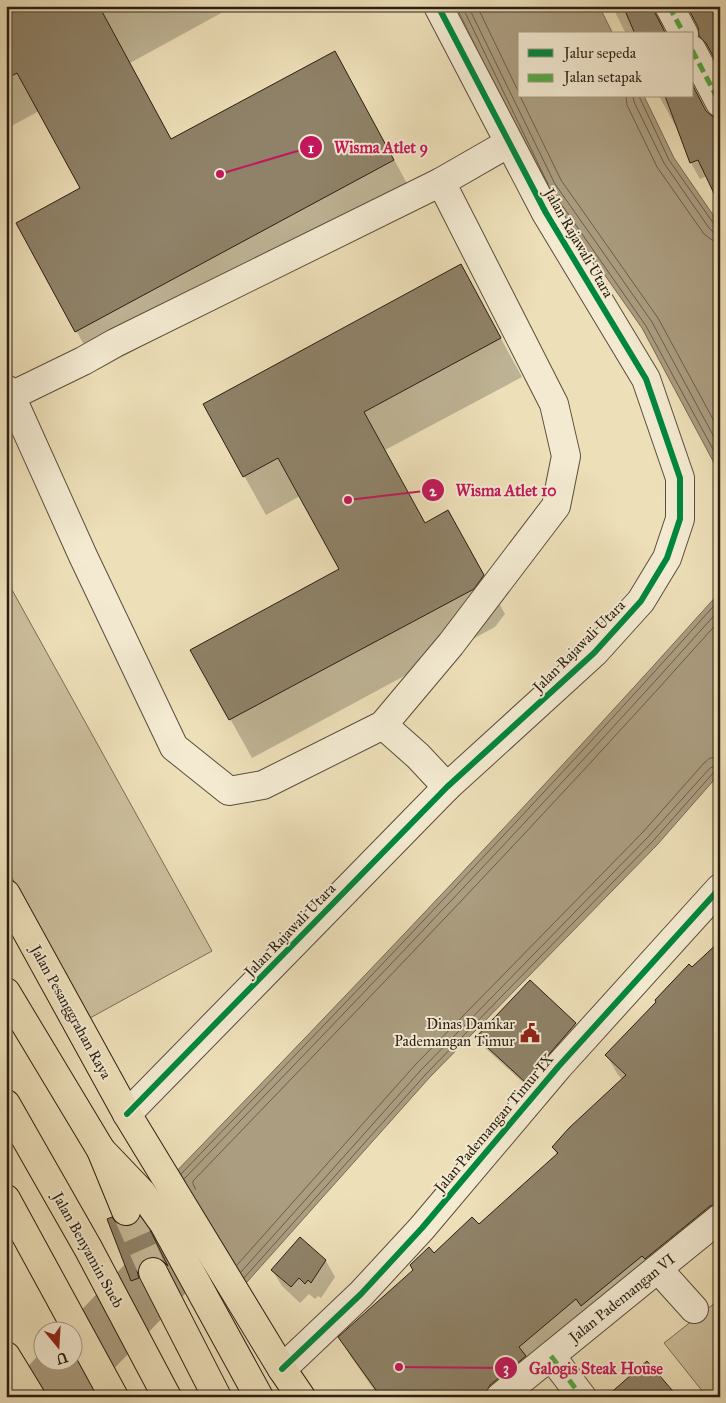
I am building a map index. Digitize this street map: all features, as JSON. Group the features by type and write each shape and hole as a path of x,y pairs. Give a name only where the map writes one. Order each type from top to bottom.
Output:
{"main road":[{"name":"Jalan Pesanggrahan Raya","path":"6,894 131,1121"},
{"path":"6,992 134,1202 164,1224 260,1397"},
{"name":"Jalan Benyamin Sueb","path":"6,1104 88,1248 163,1389"},
{"path":"131,1121 301,1397"},
{"path":"6,1199 114,1397"},
{"path":"153,1272 217,1397"},
{"path":"6,1356 31,1397"}],"street":[{"name":"Jalan Rajawali Utara","path":"131,1121 447,787 594,653 641,601 667,558 680,518 680,478 646,379 546,213 438,6"},
{"path":"669,6 683,32"},
{"path":"694,54 720,103"},
{"path":"441,182 554,404 566,456 556,506 452,644 383,725 264,785 230,792 174,747 83,556 9,392 84,361 115,343 441,182 509,143"},
{"path":"383,725 418,756 447,787"},
{"name":"Jalan Pademangan Timur IX","path":"282,1369 361,1294 416,1234 558,1067 720,888"},
{"name":"Jalan Pademangan VI","path":"500,1397 528,1389 551,1356 720,1218"},
{"path":"658,1269 694,1309"},
{"path":"551,1356 582,1397"}],"shaded area":[{"path":"6,579 212,951 90,1018 6,867"},
{"path":"720,1299 720,1397 707,1397 664,1343"}],"water":[{"path":"456,6 599,6 612,32 518,32 518,98 645,98 674,158 720,225 720,474 642,328 545,190"},
{"path":"720,592 720,773 657,845 430,1077 230,1301 169,1179 448,888"}],"building":[{"path":"6,6 99,6 171,139 335,51 394,160 75,332 16,223 80,188 17,73 6,79"},
{"path":"623,6 653,6 665,32 634,32"},
{"path":"687,6 720,9 720,69 706,43 699,36 698,27"},
{"path":"694,88 706,111 720,119 720,206 698,160 690,163 666,98 694,98"},
{"path":"461,264 501,338 364,412 425,523 448,510 484,575 474,589 229,720 190,650 339,569 278,458 243,477 203,404"},
{"path":"720,941 720,1203 710,1206 645,1259 642,1256 581,1306 576,1299 519,1347 526,1356 490,1385 481,1397 381,1397 338,1337 413,1270 410,1265 429,1247 434,1253 472,1217 479,1224 558,1153 552,1147 569,1128 626,1075 605,1055 656,1002 655,1000 689,964 692,967"},
{"name":"Dinas Damkar Pademangan Timur","path":"530,980 576,1023 525,1082 476,1037"},
{"path":"112,1217 117,1224 124,1226 132,1225 140,1217 151,1232 168,1266 161,1259 153,1256 146,1258 140,1264 137,1271 139,1278 131,1281 107,1219"},
{"path":"300,1237 326,1260 311,1283 308,1280 305,1284 299,1278 291,1287 271,1270"},
{"path":"647,1361 678,1397 606,1397"}],"waterway":[{"path":"43,1397 231,1199"}],"tunnel":[{"path":"126,1211 153,1272"}],"marked path":[{"path":"669,6 683,32"},
{"path":"694,54 720,103"},
{"path":"551,1356 582,1397"}],"cycle path":[{"path":"127,1114 447,787 594,653 641,601 667,558 680,519 680,478 646,379 546,213 438,6"},
{"path":"282,1369 361,1294 422,1228 558,1067 720,888"}],"place":[{"name":"Wisma Atlet 9","path":"220,174"},
{"name":"Wisma Atlet 10","path":"348,500"},
{"name":"Dinas Damkar Pademangan Timur","path":"530,1033"},
{"name":"Galogis Steak House","path":"399,1367"}]}
